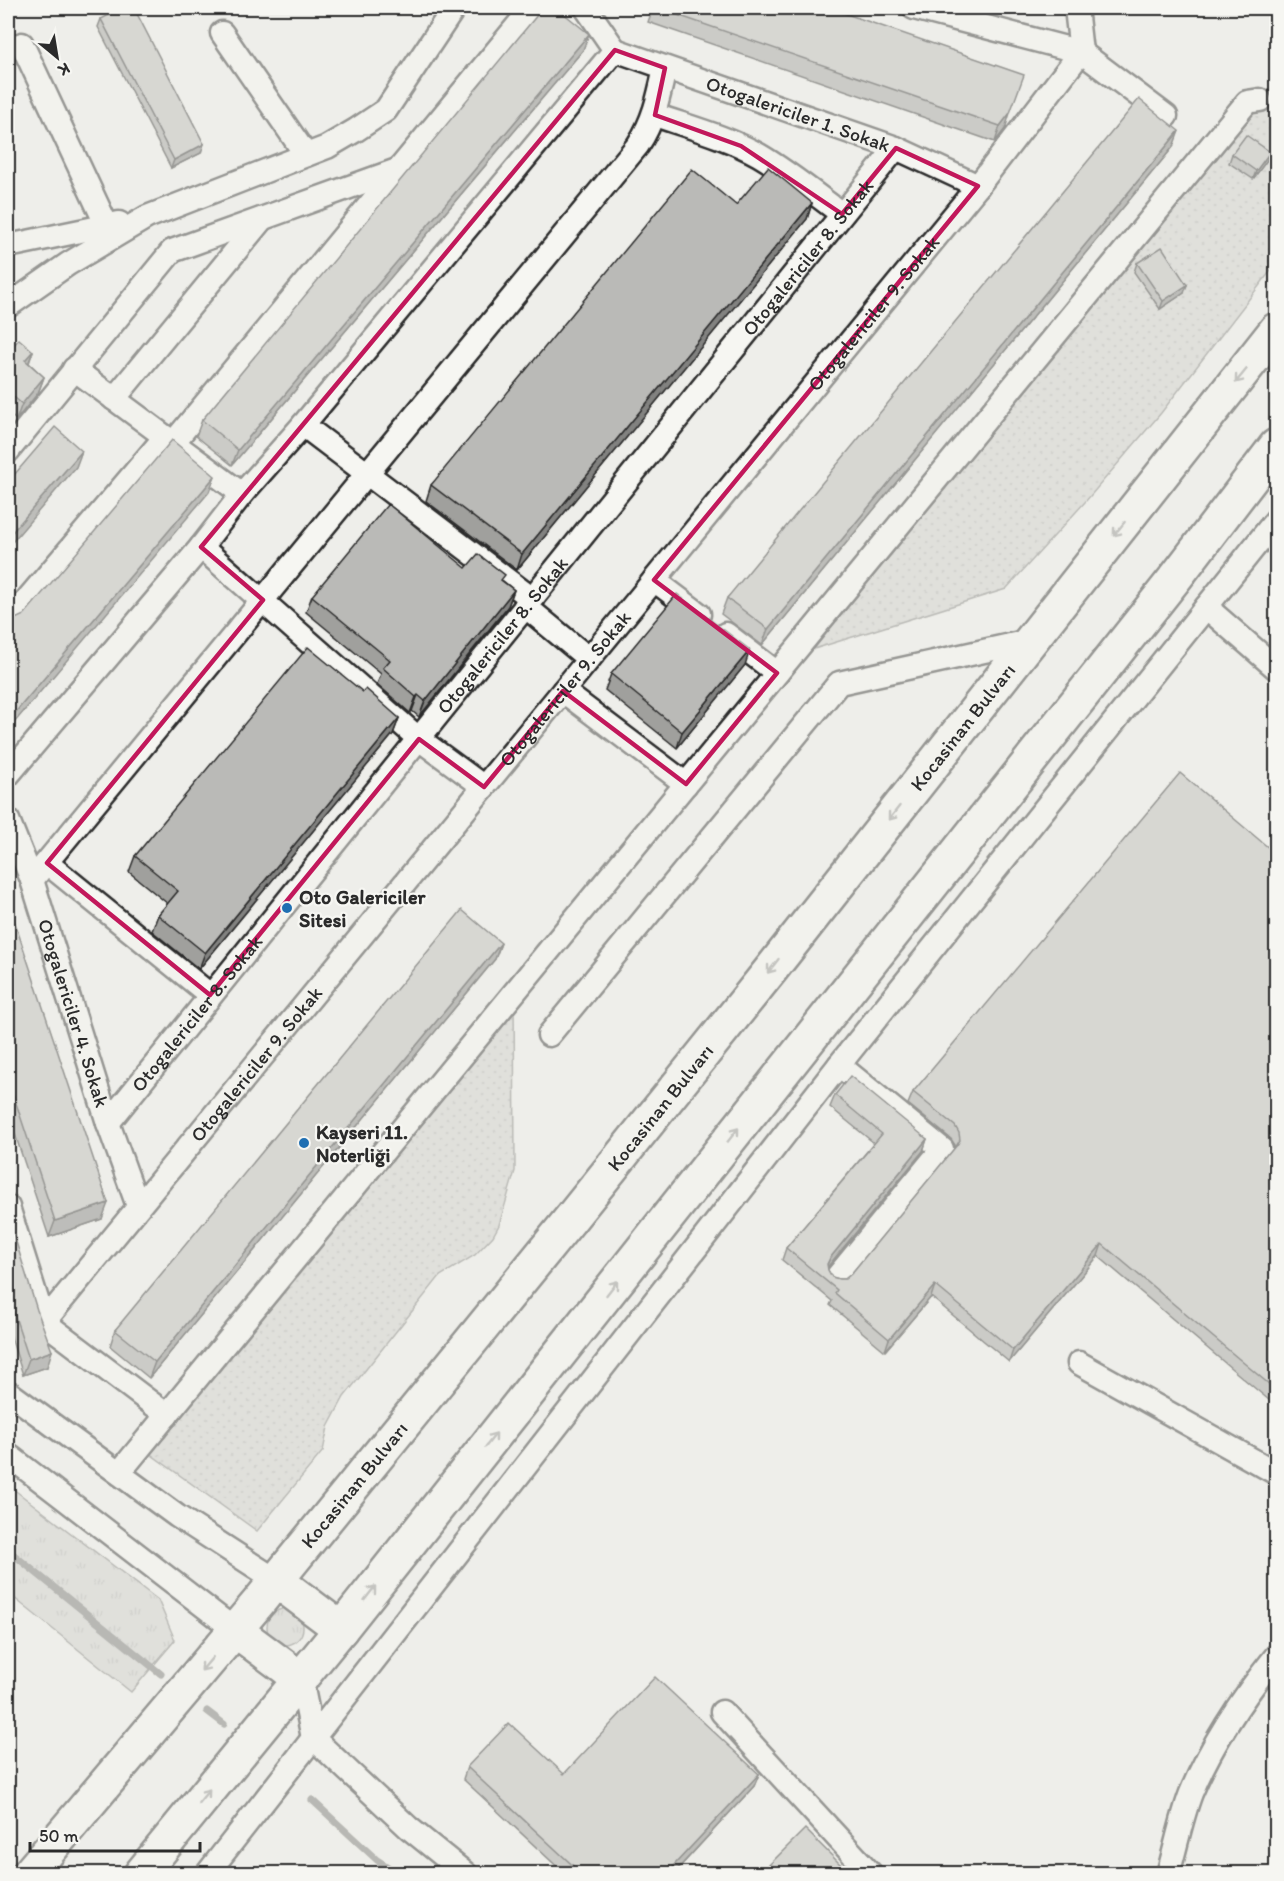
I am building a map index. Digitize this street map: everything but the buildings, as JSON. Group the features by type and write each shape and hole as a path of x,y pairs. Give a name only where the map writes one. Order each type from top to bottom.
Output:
{"highway":[{"name":"Kocasinan Bulvarı","path":"29,1874 276,1581 773,967 1276,330"},
{"path":"141,1874 341,1629 1154,605 1276,446"},
{"path":"276,1581 341,1629"},
{"path":"235,1630 301,1678"}],"street":[{"path":"8,246 147,217 327,147 386,110 454,8"},
{"path":"8,622 169,440 399,170 532,8"},
{"path":"8,775 615,50 586,8"},
{"path":"915,8 1082,52 1166,116"},
{"path":"1076,8 1082,52"},
{"path":"222,33 306,155"},
{"path":"22,44 106,226"},
{"name":"Otogalericiler 1. Sokak","path":"615,50 896,148 978,186"},
{"name":"Otogalericiler 9. Sokak","path":"44,1322 978,186 1082,52"},
{"path":"32,880 638,145 655,115 665,68"},
{"path":"119,1473 1247,102 1260,100"},
{"path":"655,115 741,146 758,155 842,214"},
{"name":"Otogalericiler 8. Sokak","path":"108,1123 896,148"},
{"path":"8,451 172,251 399,170"},
{"path":"8,306 68,264 147,217"},
{"path":"114,399 263,218"},
{"path":"75,369 242,494"},
{"path":"303,425 528,602 589,659"},
{"path":"207,1874 839,1065 1276,520"},
{"path":"201,547 419,739 484,787"},
{"path":"654,580 777,673"},
{"path":"1206,607 1276,668"},
{"path":"549,1035 839,683 1029,641"},
{"path":"563,691 686,784"},
{"name":"Otogalericiler 4. Sokak","path":"8,820 32,880 108,1123 138,1206"},
{"path":"47,862 210,995"},
{"path":"836,1278 942,1149 839,1065"},
{"path":"8,1207 44,1322 167,1415"},
{"path":"1079,1363 1276,1473"},
{"path":"9,1395 177,1516 276,1581"},
{"path":"8,1455 235,1630"},
{"path":"1168,1874 1191,1795 1206,1762 1240,1703 1276,1656"},
{"path":"301,1678 313,1738 401,1820 466,1874"},
{"path":"722,1712 871,1874"}],"highlighted area":[{"path":"615,50 665,68 655,115 741,146 842,214 896,148 978,186 654,580 777,673 686,784 563,691 484,787 419,739 210,995 47,863 263,600 201,547"}],"green space":[{"path":"1276,102 1276,264 1161,413 1006,589 814,649 1003,408 1242,111"},
{"path":"514,992 515,1171 499,1225 493,1236 475,1255 440,1276 344,1397 328,1427 323,1451 257,1531 145,1450"},
{"path":"8,1485 158,1600 175,1640 131,1692 8,1593"},
{"path":"285,1609 298,1614 303,1627 298,1640 285,1645 272,1640 267,1627 272,1614"}],"waterway":[{"path":"8,1550 161,1674"},
{"path":"207,1711 224,1724"},
{"path":"312,1800 377,1860 399,1874"}],"place":[{"name":"Oto Galericiler Sitesi","path":"287,908"},
{"name":"Kayseri 11. Noterliği","path":"304,1143"}]}
